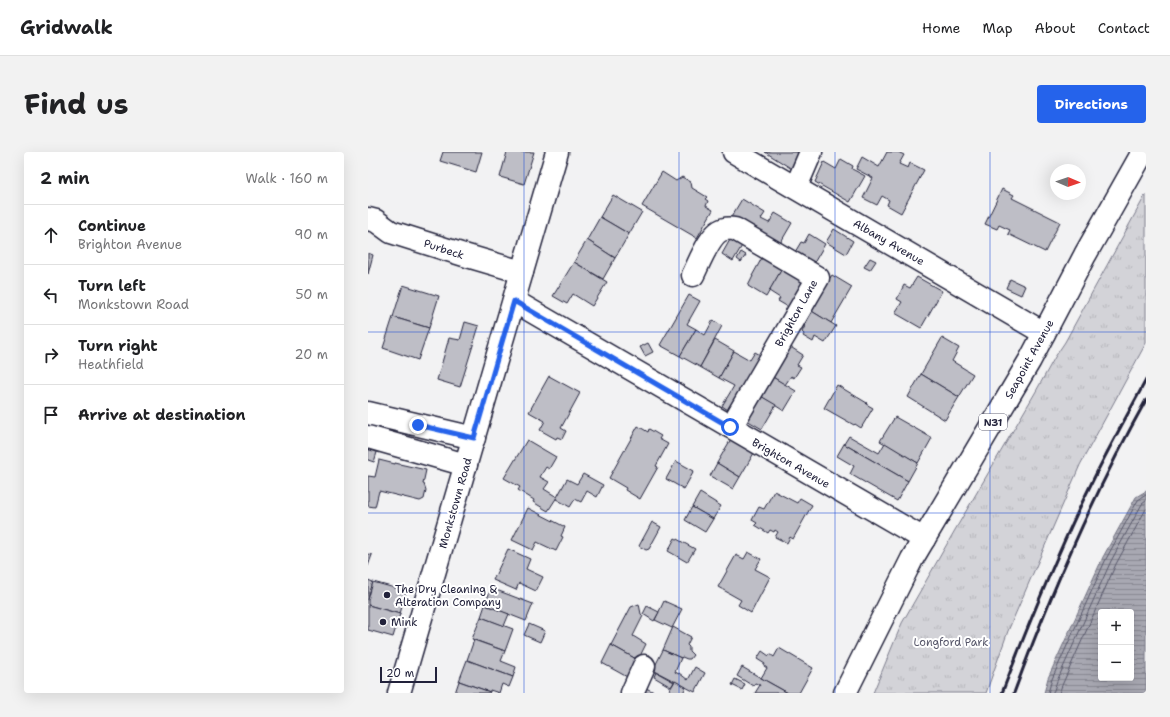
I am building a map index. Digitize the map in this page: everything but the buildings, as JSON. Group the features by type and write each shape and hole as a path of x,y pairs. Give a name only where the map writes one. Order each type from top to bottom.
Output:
{"main road":[{"name":"Monkstown Road","path":"399,693 558,152"},
{"name":"Albany Avenue","path":"734,152 1044,333"},
{"path":"796,187 811,152"},
{"name":"Seapoint Avenue","path":"845,693 908,566 1026,366 1085,255 1143,152"},
{"name":"Purbeck","path":"368,219 376,221 391,232 464,256 522,272"},
{"name":"Brighton Lane","path":"693,275 706,248 716,234 724,229 735,229 818,278 730,427"},
{"name":"Brighton Avenue","path":"514,301 924,539"},
{"path":"368,413 474,438"},
{"path":"368,437 466,465"},
{"path":"632,693 644,666"}],"green space":[{"name":"Longford Park","path":"1146,194 1146,343 1080,465 1008,631 986,693 873,693 902,623 1065,342"}],"water":[{"path":"1146,491 1146,693 1044,693 1048,678 1103,557 1136,497"}],"railway":[{"path":"1002,693 1058,556 1082,502 1146,380"},
{"path":"1014,693 1058,580 1074,544 1091,507 1146,400"}],"place":[{"name":"The Dry Cleaning & Alteration Company","path":"387,595"},
{"name":"Mink","path":"383,622"}],"route":[{"path":"418,425 474,438 514,301 730,427"}]}
